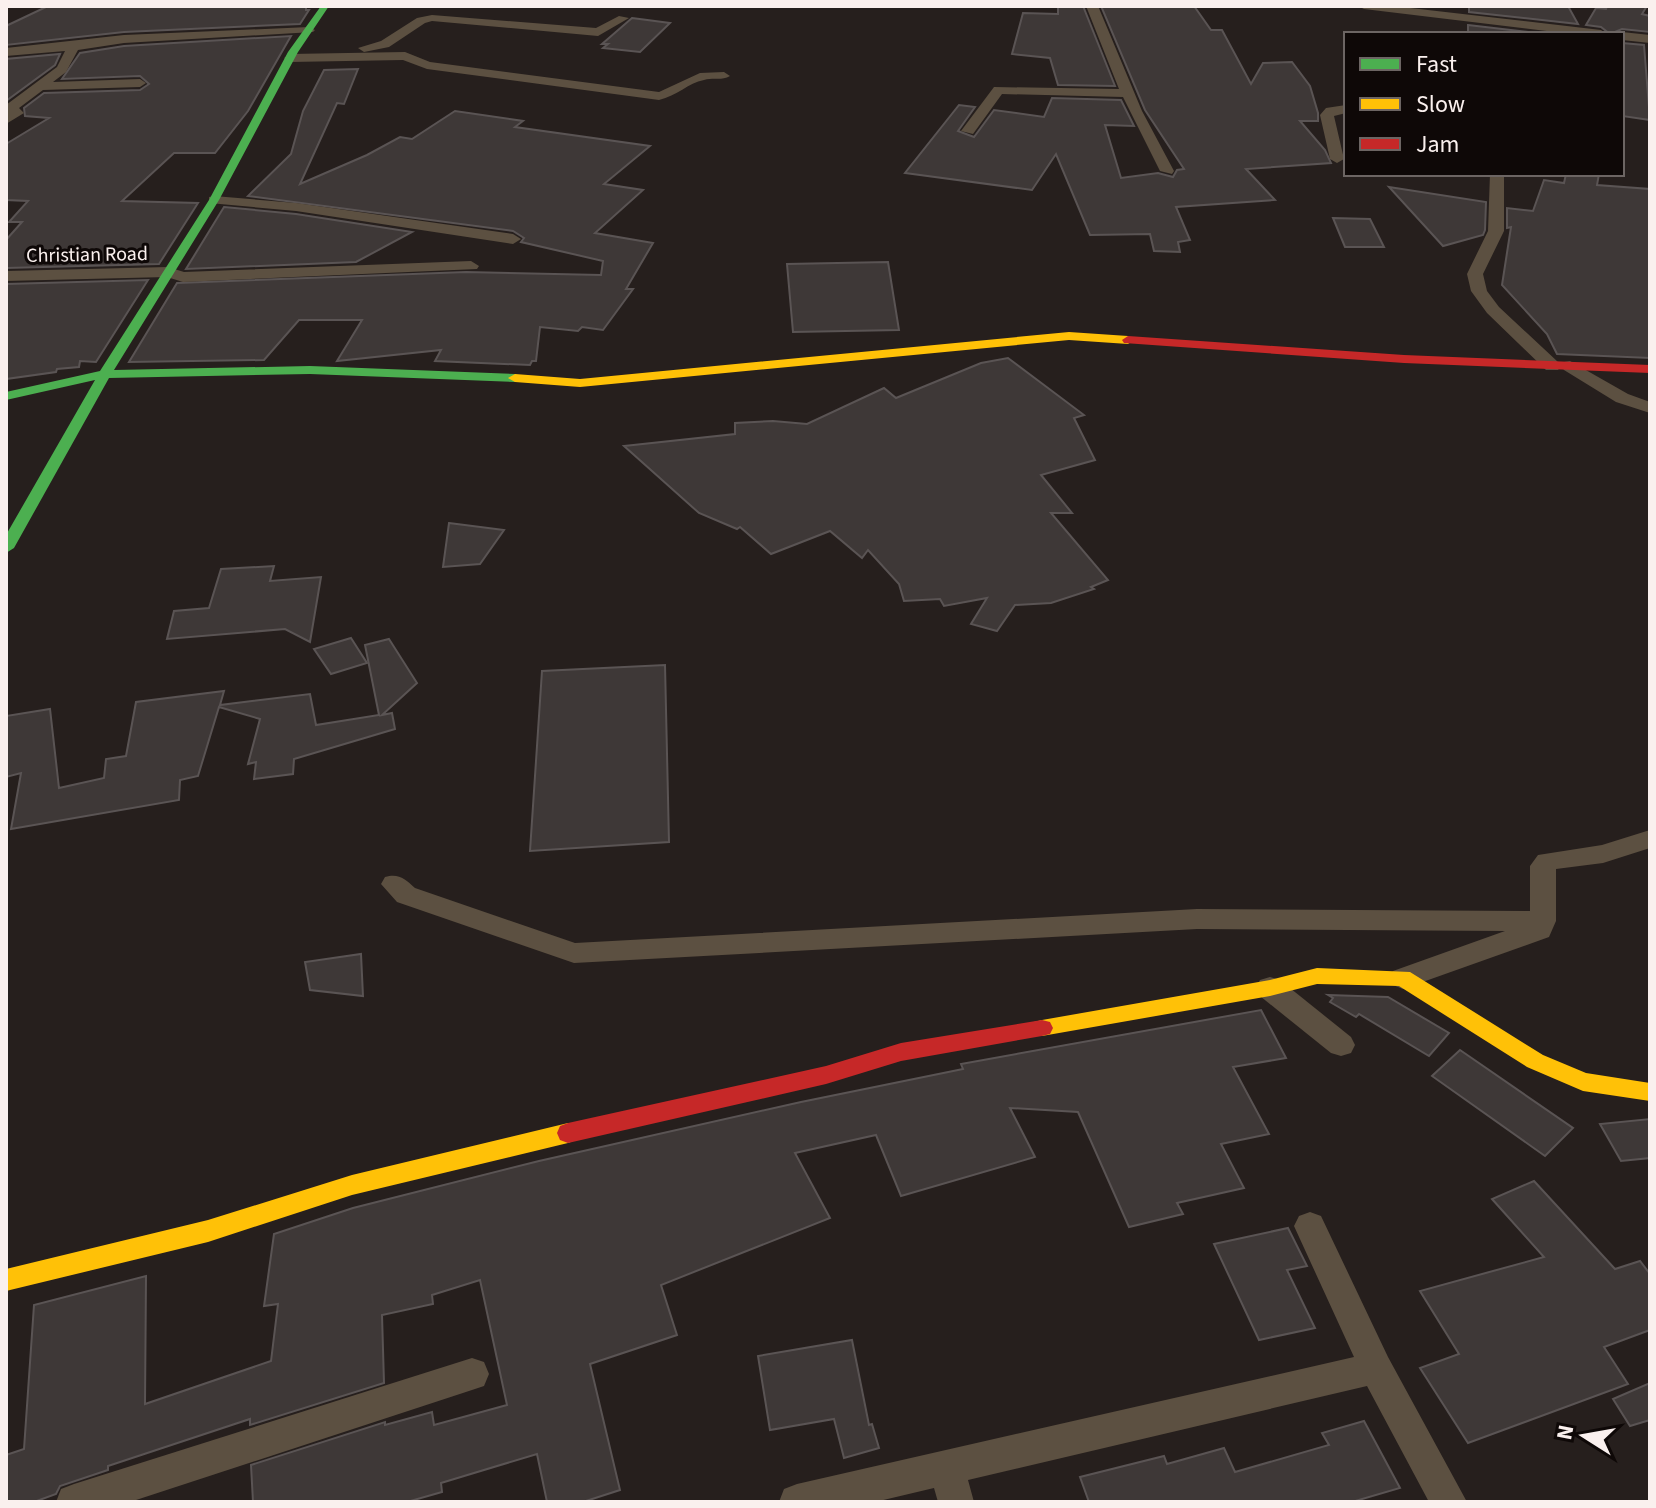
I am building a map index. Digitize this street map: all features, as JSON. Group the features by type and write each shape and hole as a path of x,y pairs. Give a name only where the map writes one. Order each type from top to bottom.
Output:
{"street":[{"path":"6,548 105,374 214,200 290,58 325,6"},
{"path":"1092,6 1149,143 1167,171"},
{"path":"1364,6 1484,12 1519,29 1568,32"},
{"path":"290,58 385,44 421,20 432,18 598,32 623,18"},
{"path":"6,52 124,39 309,30"},
{"path":"1624,36 1650,39"},
{"path":"6,120 17,113 11,108 62,69 73,47"},
{"path":"290,58 405,56 427,65 659,96 672,95 698,75 724,76"},
{"path":"38,86 140,83"},
{"path":"968,131 998,90 1127,93"},
{"path":"1337,159 1327,115 1331,111 1344,109"},
{"path":"1497,176 1496,231 1475,274 1479,291 1493,310 1561,366 1622,398 1650,408"},
{"path":"214,200 296,207 513,239"},
{"name":"Christian Road","path":"6,276 168,272 183,277 471,266"},
{"path":"6,396 105,374 203,370 441,373 580,383 1069,336 1650,369"},
{"path":"6,1280 208,1231 352,1185 826,1075 901,1052 1270,988 1317,976 1403,978 1449,959 1539,930 1543,921 1543,866 1547,861 1603,854 1650,839"},
{"path":"394,884 406,895 574,953 1197,919 1543,921"},
{"path":"1403,978 1535,1061 1583,1082 1650,1092"},
{"path":"1270,988 1341,1045"},
{"path":"1310,1226 1376,1368 1449,1502"},
{"path":"797,1502 952,1486 1376,1368"},
{"path":"74,1502 472,1374"}],"building":[{"path":"48,6 306,6 309,10 300,24 124,32 6,45 6,26"},
{"path":"1058,6 1083,6 1115,86 1058,85 1050,58 1012,54 1023,13 1058,14"},
{"path":"1101,6 1194,6 1211,30 1222,30 1251,84 1263,63 1292,62 1310,86 1318,113 1318,121 1300,121 1325,150 1331,163 1246,169 1275,200 1176,207 1190,240 1178,242 1180,252 1154,251 1150,234 1090,235 1056,154 1032,190 905,173 959,105 975,107 958,131 974,137 994,110 1044,117 1052,98 1121,100 1134,126 1105,125 1121,178 1158,173 1173,177 1177,170 1184,169 1145,110"},
{"path":"1469,6 1568,6 1578,24 1469,12"},
{"path":"1607,6 1647,6 1642,14 1650,16 1650,32 1622,29 1607,32 1601,27 1586,25 1596,8 1606,9"},
{"path":"632,18 670,23 640,52 603,48 608,44 602,44"},
{"path":"1468,25 1529,32 1468,32"},
{"path":"291,36 248,111 215,153 174,153 122,201 198,203 159,264 6,268 6,240 22,222 9,222 28,201 6,200 6,144 49,118 25,116 24,108 44,93 140,90 149,84 140,76 62,79 80,53 124,46"},
{"path":"1624,43 1644,45 1650,120 1624,116"},
{"path":"60,54 55,65 6,101 6,59"},
{"path":"358,69 344,104 337,103 300,184 400,137 412,139 455,111 523,121 515,127 650,146 604,184 643,190 595,233 653,243 626,289 633,289 603,330 540,327 536,361 530,365 435,361 441,350 337,361 362,320 299,320 264,360 129,362 177,283 466,272 601,275 603,261 521,242 524,238 513,231 248,196 291,154 303,111 324,70"},
{"path":"1566,176 1599,176 1597,185 1650,189 1650,358 1557,354 1547,334 1502,285 1511,227 1507,228 1507,208 1533,211 1544,180 1564,183"},
{"path":"1389,187 1486,202 1483,235 1443,246"},
{"path":"224,207 296,214 412,232 356,262 186,269"},
{"path":"1333,218 1370,219 1384,247 1345,247"},
{"path":"888,262 899,330 793,332 787,264"},
{"path":"148,280 96,362 80,361 79,367 6,379 6,284"},
{"path":"1008,358 1084,415 1074,418 1095,460 1041,475 1072,513 1051,513 1108,580 1091,587 1094,589 1051,603 1015,605 997,631 971,624 987,598 944,606 940,599 904,601 899,584 868,550 862,558 830,531 771,554 740,527 737,529 699,513 624,446 735,434 735,423 773,421 807,424 884,388 896,398 981,363"},
{"path":"449,523 504,530 480,564 443,567"},
{"path":"274,566 270,581 321,577 310,642 285,629 167,639 174,611 209,608 221,569"},
{"path":"351,638 367,663 331,674 314,649"},
{"path":"389,639 417,683 382,715 392,713 395,729 294,759 293,774 254,779 256,762 248,764 260,719 219,707 198,776 180,780 179,800 11,829 21,773 6,777 6,716 50,709 59,788 104,778 106,759 126,756 136,702 224,691 220,705 310,694 316,725 379,715 365,645"},
{"path":"665,665 669,842 530,851 542,671"},
{"path":"361,954 363,996 310,990 305,962"},
{"path":"1328,995 1388,997 1449,1033 1429,1056 1359,1014 1356,1017 1330,1002 1333,998"},
{"path":"1261,1010 1286,1058 1233,1067 1269,1134 1221,1144 1244,1188 1177,1203 1183,1214 1129,1227 1078,1112 1010,1108 1035,1157 901,1196 876,1135 795,1153 830,1218 661,1285 677,1335 590,1364 620,1490 583,1502 547,1502 537,1454 441,1483 442,1492 407,1502 253,1502 251,1465 385,1422 385,1425 432,1412 434,1425 507,1405 480,1280 432,1295 433,1304 382,1315 384,1383 250,1425 250,1419 108,1466 108,1470 60,1486 56,1494 34,1502 6,1502 6,1455 24,1449 34,1305 146,1276 145,1404 271,1361 278,1304 264,1306 274,1234 353,1208 539,1161 963,1069 961,1064"},
{"path":"1460,1050 1573,1128 1545,1156 1432,1076"},
{"path":"1650,1119 1650,1158 1621,1161 1600,1124"},
{"path":"1534,1181 1615,1269 1640,1261 1650,1274 1650,1330 1604,1347 1628,1384 1468,1443 1420,1368 1459,1354 1420,1291 1544,1257 1492,1199"},
{"path":"1288,1228 1307,1266 1287,1270 1315,1328 1259,1340 1214,1244"},
{"path":"852,1340 869,1425 872,1424 879,1448 844,1458 834,1419 770,1430 758,1356"},
{"path":"1650,1383 1650,1420 1630,1426 1613,1399"},
{"path":"1364,1421 1400,1488 1352,1502 1089,1502 1080,1477 1164,1456 1167,1464 1224,1448 1235,1472 1329,1445 1322,1433"}],"traffic: fast":[{"path":"6,396 105,374 214,200 293,52 325,6"},
{"path":"6,548 105,374 310,370 515,378"}],"traffic: slow":[{"path":"515,378 580,383 1069,336 1128,340"},
{"path":"1042,1028 1270,988 1317,976 1403,978 1535,1061 1583,1082 1650,1092"},
{"path":"6,1280 208,1231 352,1185 568,1133"}],"traffic: jam":[{"path":"1128,340 1404,359 1650,369"},
{"path":"568,1133 826,1075 901,1052 1042,1028"}]}
